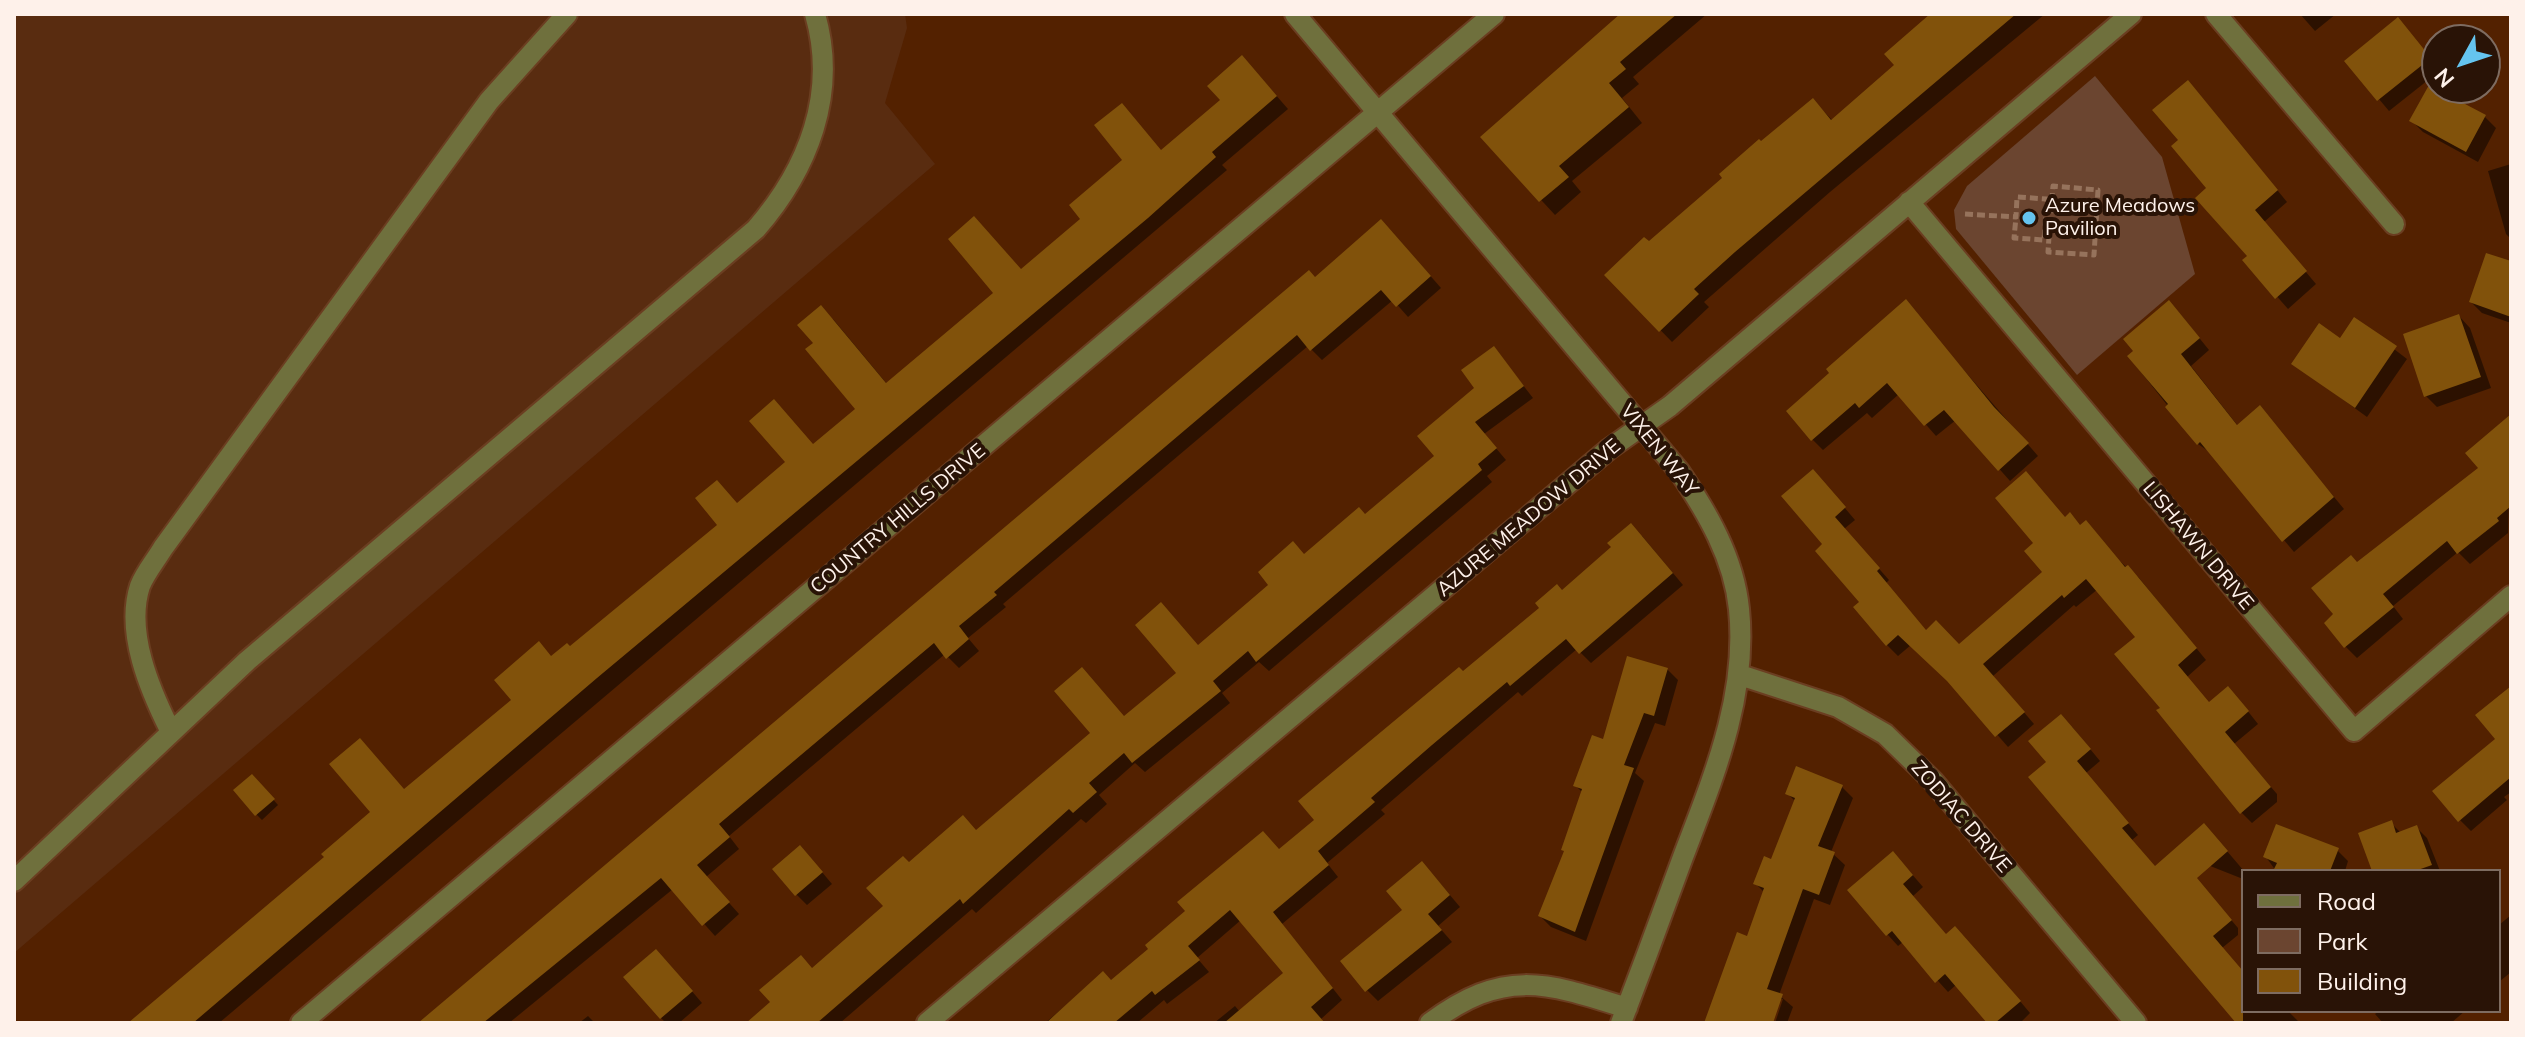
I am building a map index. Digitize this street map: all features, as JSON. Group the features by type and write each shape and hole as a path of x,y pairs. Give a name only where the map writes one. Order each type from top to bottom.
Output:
{"street":[{"path":"170,730 157,705 137,638 136,609 141,585 163,548 489,101 567,14"},
{"path":"14,881 170,730 247,661 756,229 784,197 804,161 822,100 821,44 815,14"},
{"name":"VIXEN WAY","path":"1295,14 1641,426 1706,510 1724,551 1739,608 1740,675 1710,785 1624,1016"},
{"name":"COUNTRY HILLS DRIVE","path":"301,1023 1494,14"},
{"name":"AZURE MEADOW DRIVE","path":"927,1023 1641,426 1670,406 2131,14"},
{"path":"2216,14 2394,224"},
{"name":"LISHAWN DRIVE","path":"1909,202 2354,731 2511,596"},
{"name":"ZODIAC DRIVE","path":"1740,675 1838,707 1885,734 1933,781 2136,1023"},
{"path":"1430,1023 1459,1001 1507,985 1542,985 1624,1016"}],"path":[{"path":"2016,217 2014,238 2044,240 2048,221 2053,186 2098,190 2094,255 2048,252 2048,221 2047,199 2017,197 2016,217"},
{"path":"1965,214 2016,217"}],"shaded area":[{"path":"14,14 905,14 907,28 885,103 935,164 14,953"}],"green space":[{"path":"2095,76 2162,157 2195,274 2077,375 1956,229 1954,210 1967,186"}],"building":[{"path":"1620,14 1677,14 1620,62 1626,69 1609,83 1629,107 1559,166 1569,177 1539,202 1480,137"},
{"path":"1930,14 2016,14 1735,252 1694,289 1699,294 1659,332 1604,275 1644,237 1649,241 1722,178 1719,174 1759,139 1761,141 1813,98 1831,120 1894,65 1884,54"},
{"path":"2398,17 2421,46 2421,66 2377,101 2344,61"},
{"path":"1242,55 1277,96 1212,152 1216,157 1148,218 597,678 193,1023 128,1023 324,857 321,854 370,812 329,764 360,738 404,789 511,700 494,680 539,641 551,656 567,643 570,646 717,525 695,498 717,480 737,503 785,462 749,421 774,399 813,444 855,409 805,349 813,343 797,325 821,305 886,383 993,293 948,239 974,216 1021,269 1080,219 1069,205 1122,160 1094,125 1122,103 1161,150 1220,100 1207,86"},
{"path":"2188,80 2278,190 2255,210 2307,271 2275,299 2242,260 2247,256 2195,198 2206,188 2171,146 2178,140 2152,110"},
{"path":"2421,99 2421,104 2465,104 2486,115 2466,152 2409,121"},
{"path":"1381,219 1431,276 1396,307 1381,290 1310,351 1297,335 994,592 997,595 959,626 969,639 946,659 934,643 719,824 730,837 697,865 730,902 702,926 661,878 483,1023 418,1023 1309,270 1315,277"},
{"path":"2486,253 2511,261 2511,317 2469,302"},
{"path":"1906,299 1994,407 2029,443 1998,471 1944,410 1924,426 1887,383 1859,408 1855,403 1811,441 1786,411 1829,373 1826,369"},
{"path":"2169,300 2200,338 2181,354 2237,425 2260,405 2334,497 2282,542 2200,442 2197,445 2165,407 2168,404 2127,356 2133,351 2123,339"},
{"path":"2459,314 2481,377 2424,397 2403,334"},
{"path":"2354,317 2397,346 2355,408 2291,364 2319,323 2340,338"},
{"path":"1494,346 1524,386 1475,422 1497,448 1478,464 1482,470 1256,662 1248,651 1213,681 1221,691 1132,763 1124,753 1089,783 1097,792 1073,813 1069,809 963,904 960,899 817,1023 746,1023 770,1002 759,990 801,955 812,968 883,906 866,888 903,856 909,862 963,815 976,830 1090,733 1054,691 1082,667 1124,716 1176,673 1135,625 1161,602 1198,645 1268,585 1258,572 1293,541 1304,554 1359,507 1365,514 1434,456 1417,436 1474,388 1461,370"},
{"path":"2511,414 2511,506 2497,518 2499,521 2457,554 2447,541 2383,594 2394,607 2344,648 2324,623 2333,614 2311,588 2351,555 2357,562 2478,468 2465,453"},
{"path":"1813,469 1846,507 1835,517 1880,568 1877,571 1926,630 1936,620 1959,644 2042,572 2024,551 2033,543 1995,498 2026,471 2065,517 2070,512 2080,525 2086,520 2197,648 2178,665 2209,702 2228,686 2249,711 2225,732 2271,787 2240,814 2156,710 2160,708 2114,654 2135,637 2086,579 2064,598 2062,595 1983,664 2025,712 1995,737 1947,681 1898,635 1886,646 1853,607 1859,602 1815,551 1822,544 1781,496"},
{"path":"1631,523 1673,573 1579,654 1566,639 1510,686 1507,682 1432,745 1371,798 1375,802 1318,851 1329,865 1273,912 1333,988 1311,1007 1325,1023 1224,1023 1283,973 1230,910 1188,946 1200,960 1155,995 1152,991 1114,1023 1046,1023 1103,971 1111,980 1148,949 1145,945 1185,911 1177,902 1263,831 1279,849 1314,820 1298,801 1459,667 1463,671 1539,608 1535,603 1557,584 1562,590 1611,547 1607,543"},
{"path":"1627,656 1668,668 1654,716 1644,713 1624,765 1634,768 1575,932 1538,916 1564,851 1561,850 1582,789 1573,786 1592,735 1603,739"},
{"path":"2511,686 2511,777 2458,822 2432,791 2495,739 2475,715"},
{"path":"2061,714 2091,749 2077,761 2129,823 2122,828 2155,866 2204,823 2228,851 2197,878 2232,920 2213,936 2241,969 2243,1023 2236,1023 2028,777 2046,762 2028,741"},
{"path":"1796,766 1843,785 1818,846 1835,852 1819,895 1803,889 1767,989 1783,994 1773,1023 1704,1023 1737,932 1747,936 1764,888 1753,884 1764,856 1771,859 1795,798 1785,794"},
{"path":"252,774 275,799 255,816 233,790"},
{"path":"2392,820 2396,833 2417,825 2432,865 2421,869 2371,869 2358,833"},
{"path":"2276,824 2339,848 2331,869 2274,869 2277,863 2263,857"},
{"path":"800,845 823,872 795,896 772,869"},
{"path":"1893,851 1913,875 1903,884 1946,934 1955,926 2021,1001 1995,1023 1987,1023 1945,974 1935,983 1892,931 1886,936 1847,890"},
{"path":"1422,861 1450,895 1428,914 1442,930 1365,992 1340,961 1402,910 1386,891"},
{"path":"656,949 693,991 660,1019 623,977"}],"place":[{"name":"Azure Meadows Pavilion","path":"2029,218"}]}
